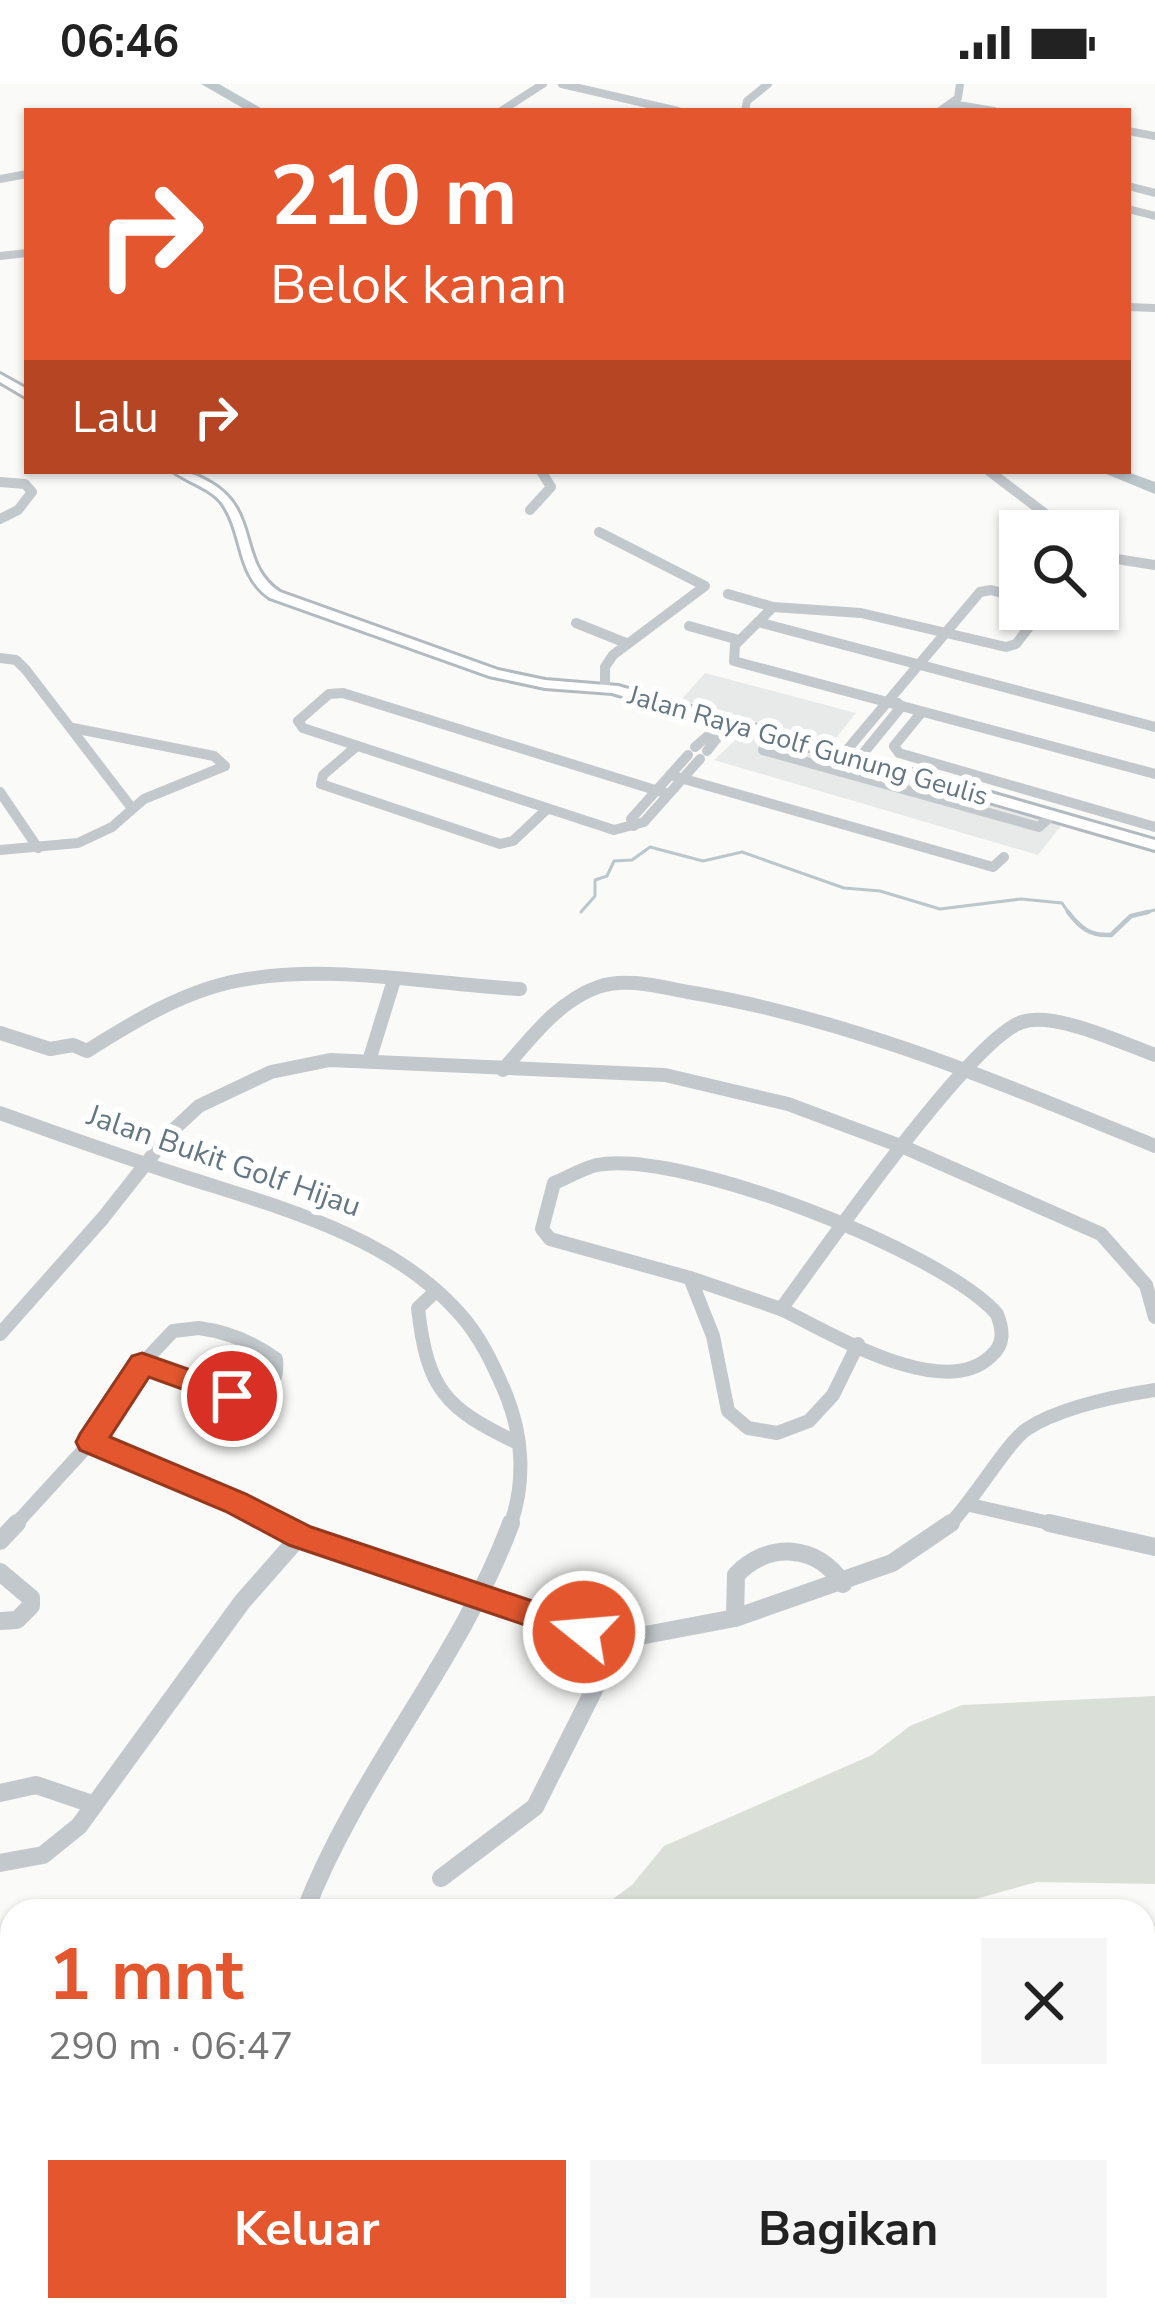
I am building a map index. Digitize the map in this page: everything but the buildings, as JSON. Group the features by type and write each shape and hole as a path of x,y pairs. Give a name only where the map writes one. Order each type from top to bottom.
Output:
{"main road":[{"name":"Jalan Raya Golf Gunung Geulis","path":"184,474 221,494 231,506 250,566 263,587 275,595 494,673 545,684 605,688 720,727 849,759 892,779 1052,815 1155,845"}],"street":[{"path":"506,108 543,84"},
{"path":"562,84 648,108"},
{"path":"746,108 747,101 768,84"},
{"path":"945,108 961,94 960,84"},
{"path":"952,104 976,108"},
{"path":"530,510 551,487 543,474"},
{"path":"993,474 1040,510"},
{"path":"0,482 25,484 32,492 18,510 0,519"},
{"path":"599,532 705,586 626,643 605,667 605,688"},
{"path":"1119,559 1155,565"},
{"path":"849,759 984,590 999,593"},
{"path":"728,595 773,607 861,613 1011,646 1025,630"},
{"path":"773,607 731,653 738,664 1155,774"},
{"path":"758,622 1155,727"},
{"path":"576,623 626,643"},
{"path":"689,626 739,640"},
{"path":"0,658 16,660 26,670 130,807"},
{"path":"662,792 344,693 329,694 298,721 303,728 614,830 634,826 631,819 662,792 697,753 718,737 720,727"},
{"path":"921,713 894,746 898,753 1155,827"},
{"path":"0,850 78,843 98,835 130,807 225,766 214,757 73,728"},
{"path":"770,737 760,748 892,779"},
{"path":"357,746 323,775 321,784 500,844 514,841 547,809"},
{"path":"676,777 993,868 1004,857"},
{"path":"0,792 38,848"},
{"path":"0,1033 50,1049 73,1046 87,1051 142,1015 235,981 274,977 520,988"},
{"path":"369,1061 394,980"},
{"path":"503,1070 535,1034 582,994 612,983 761,1003 825,1020 1155,1146"},
{"path":"781,1309 964,1071 1012,1026 1034,1021 1155,1055"},
{"path":"0,1334 199,1106 235,1086 297,1063 369,1061 665,1075 788,1104 906,1148 1101,1234 1145,1285 1155,1317"},
{"name":"Jalan Bukit Golf Hijau","path":"0,1113 330,1225 417,1274 476,1328 498,1368 518,1443 520,1489 513,1516 477,1596 358,1788 310,1899"},
{"path":"652,1164 715,1180 841,1227 963,1285 987,1302 999,1321 1001,1344 992,1360 963,1373 937,1372 858,1344 781,1309 550,1239 542,1229 541,1215 545,1194 566,1170 652,1164"},
{"path":"690,1278 714,1335 726,1407 739,1424 752,1430 777,1435 806,1428 834,1392 858,1344"},
{"path":"436,1291 418,1308 423,1364 458,1416 518,1443"},
{"path":"0,1541 91,1442 142,1364 173,1331 200,1328 267,1352 276,1359 278,1374 273,1384 243,1398 142,1364"},
{"path":"91,1442 236,1502 300,1536 541,1620 619,1640 735,1618 843,1583 911,1553 970,1505 1025,1430 1110,1397 1155,1390"},
{"path":"970,1505 1155,1547"},
{"path":"0,1863 43,1855 79,1826 242,1602 300,1536"},
{"path":"735,1618 736,1575 757,1555 782,1550 805,1553 837,1570 843,1583"},
{"path":"0,1572 32,1598 24,1614 0,1621"},
{"path":"441,1878 536,1807 619,1640"},
{"path":"0,1792 37,1783 92,1804"}],"shaded area":[{"path":"705,673 856,713 832,743 681,700"},
{"path":"742,734 1061,826 1038,855 714,760"},
{"path":"1155,1696 1155,1884 1037,1882 975,1899 613,1899 632,1885 664,1846 872,1755 910,1726 962,1705"}],"waterway":[{"path":"208,84 253,108"},
{"path":"1116,474 1155,488"},
{"path":"581,912 595,896 595,880 607,876 614,861 632,860 650,847 703,861 742,852 844,888 880,891 940,909 1021,899 1062,903 1068,912"},
{"path":"1142,913 1155,910"},
{"path":"1068,912 1086,930 1111,935 1131,916 1142,913"},
{"path":"1142,913 1148,912"},
{"path":"1136,915 1142,913"}],"route":[{"path":"232,1396 142,1364 91,1442 236,1502 300,1536 584,1632"}]}
